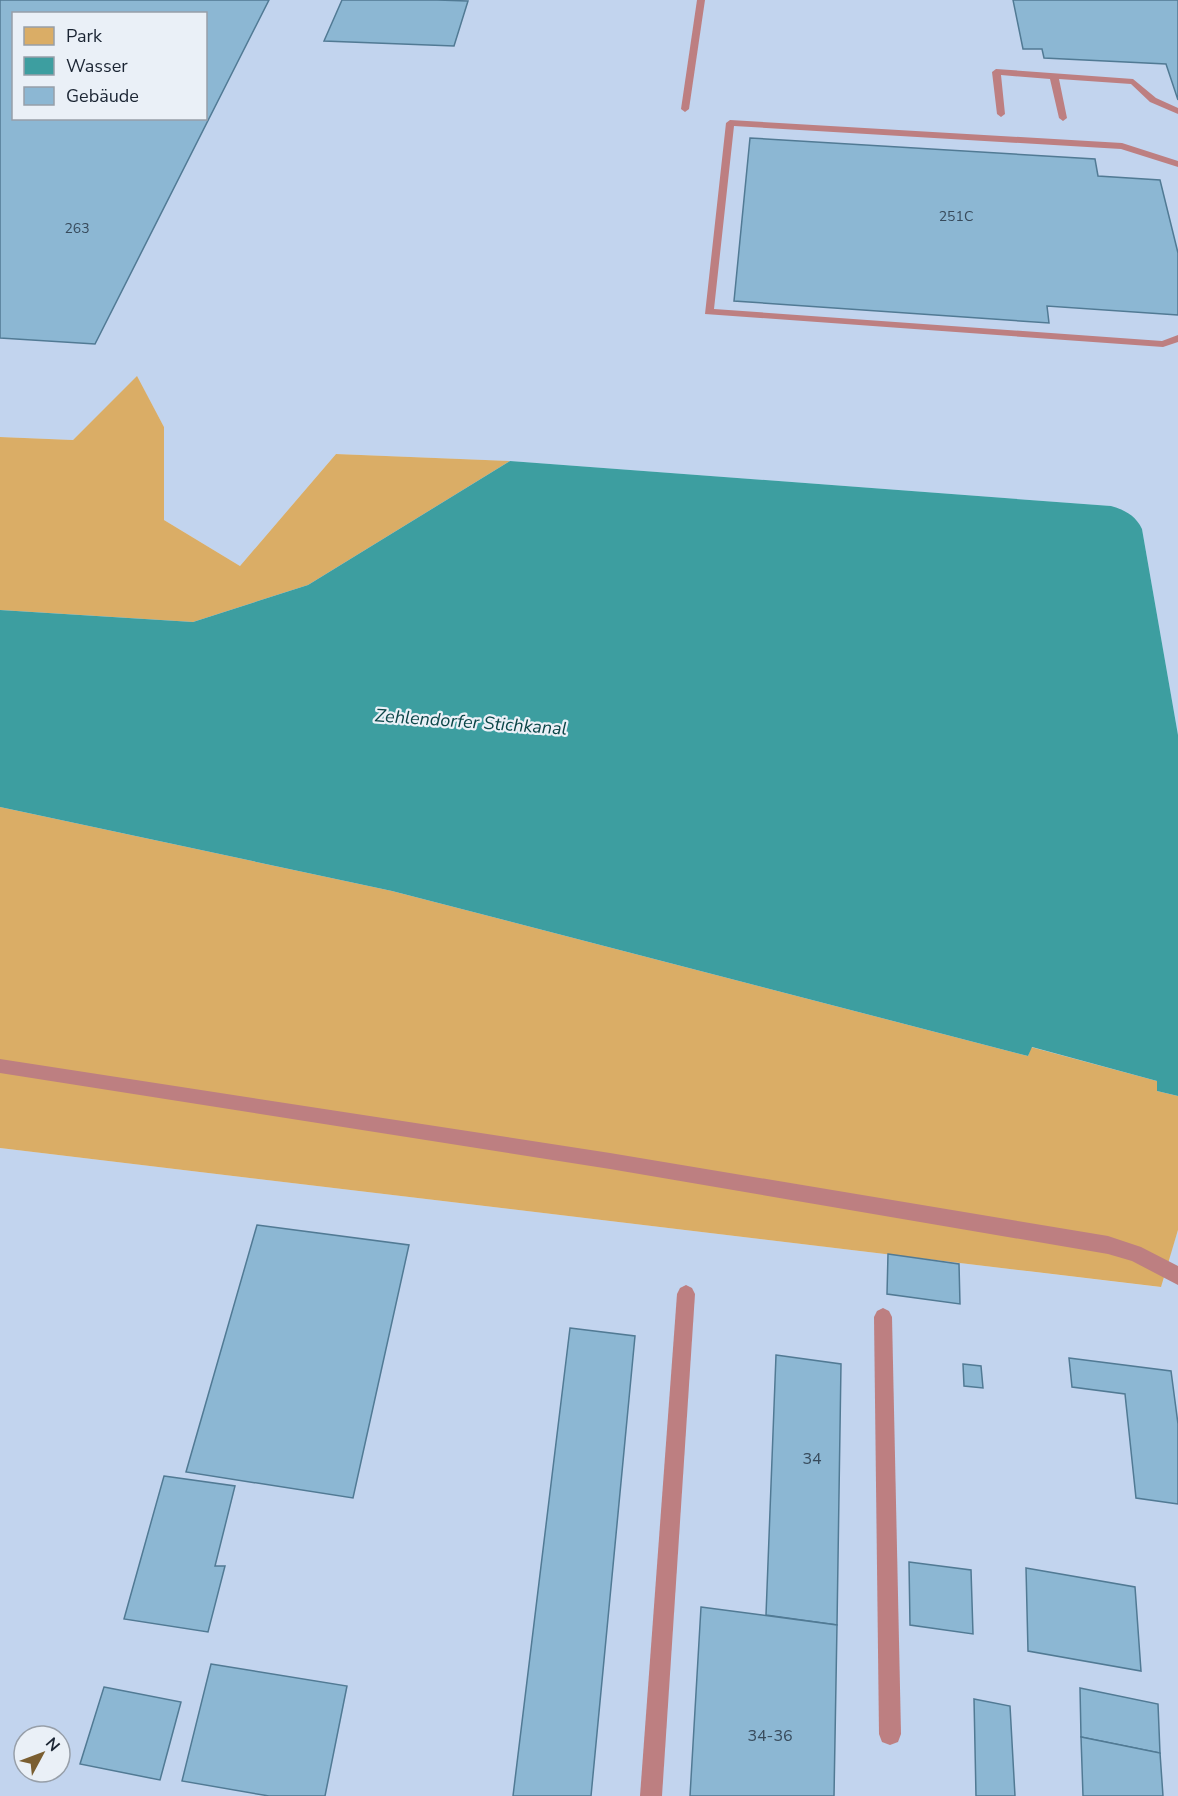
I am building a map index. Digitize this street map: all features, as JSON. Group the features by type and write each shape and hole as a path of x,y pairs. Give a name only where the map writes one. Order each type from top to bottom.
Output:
{"lane":[{"path":"685,109 701,0"},
{"path":"1001,114 996,72 1133,82 1153,100 1178,111"},
{"path":"1054,76 1063,118"},
{"path":"1178,164 1122,146 730,123 709,312 1163,344 1178,338"},
{"path":"0,1066 610,1161 1085,1241 1135,1253 1178,1276"},
{"path":"651,1796 686,1294"},
{"path":"884,1317 890,1734"}],"shaded area":[{"path":"0,0 1178,0 1178,735 1142,529 1111,506 510,461 336,454 240,566 164,520 164,427 137,377 73,440 0,437"},
{"path":"0,1148 1160,1287 1178,1230 1178,1796 0,1796"}],"green space":[{"path":"137,376 164,427 164,520 240,566 336,454 510,461 308,585 193,622 0,610 0,437 73,440"},
{"path":"0,807 392,891 1028,1056 1031,1047 1157,1081 1157,1091 1178,1096 1178,1230 1161,1287 0,1148"}],"water":[{"name":"Zehlendorfer Stichkanal","path":"510,461 1111,506 1133,517 1142,529 1178,735 1178,1096 1157,1091 1157,1081 1032,1047 1028,1056 392,891 0,807 0,610 193,622 308,585"}],"building":[{"path":"0,0 269,0 95,344 0,338"},
{"path":"342,0 468,1 454,46 324,41"},
{"path":"1013,0 1178,0 1178,100 1166,64 1044,58 1042,49 1023,49"},
{"path":"750,138 1095,159 1098,176 1160,180 1178,253 1178,315 1047,306 1049,323 734,301"},
{"path":"257,1225 409,1245 353,1498 186,1472"},
{"path":"888,1254 959,1264 960,1304 887,1294"},
{"path":"570,1328 635,1336 591,1796 513,1796"},
{"path":"776,1355 841,1364 837,1625 766,1615"},
{"path":"1069,1358 1171,1371 1178,1424 1178,1504 1136,1498 1125,1394 1072,1387"},
{"path":"963,1364 981,1366 983,1388 964,1386"},
{"path":"164,1476 235,1486 215,1566 225,1566 208,1632 124,1619"},
{"path":"909,1562 971,1570 973,1634 910,1625"},
{"path":"1026,1568 1135,1587 1141,1671 1028,1651"},
{"path":"701,1607 837,1625 834,1796 690,1796"},
{"path":"211,1664 347,1686 325,1796 269,1796 182,1781"},
{"path":"104,1687 181,1702 160,1780 80,1764"},
{"path":"1080,1688 1158,1704 1160,1753 1081,1737"},
{"path":"974,1699 1010,1706 1015,1796 976,1796"},
{"path":"1081,1737 1160,1753 1163,1796 1083,1796"}]}
